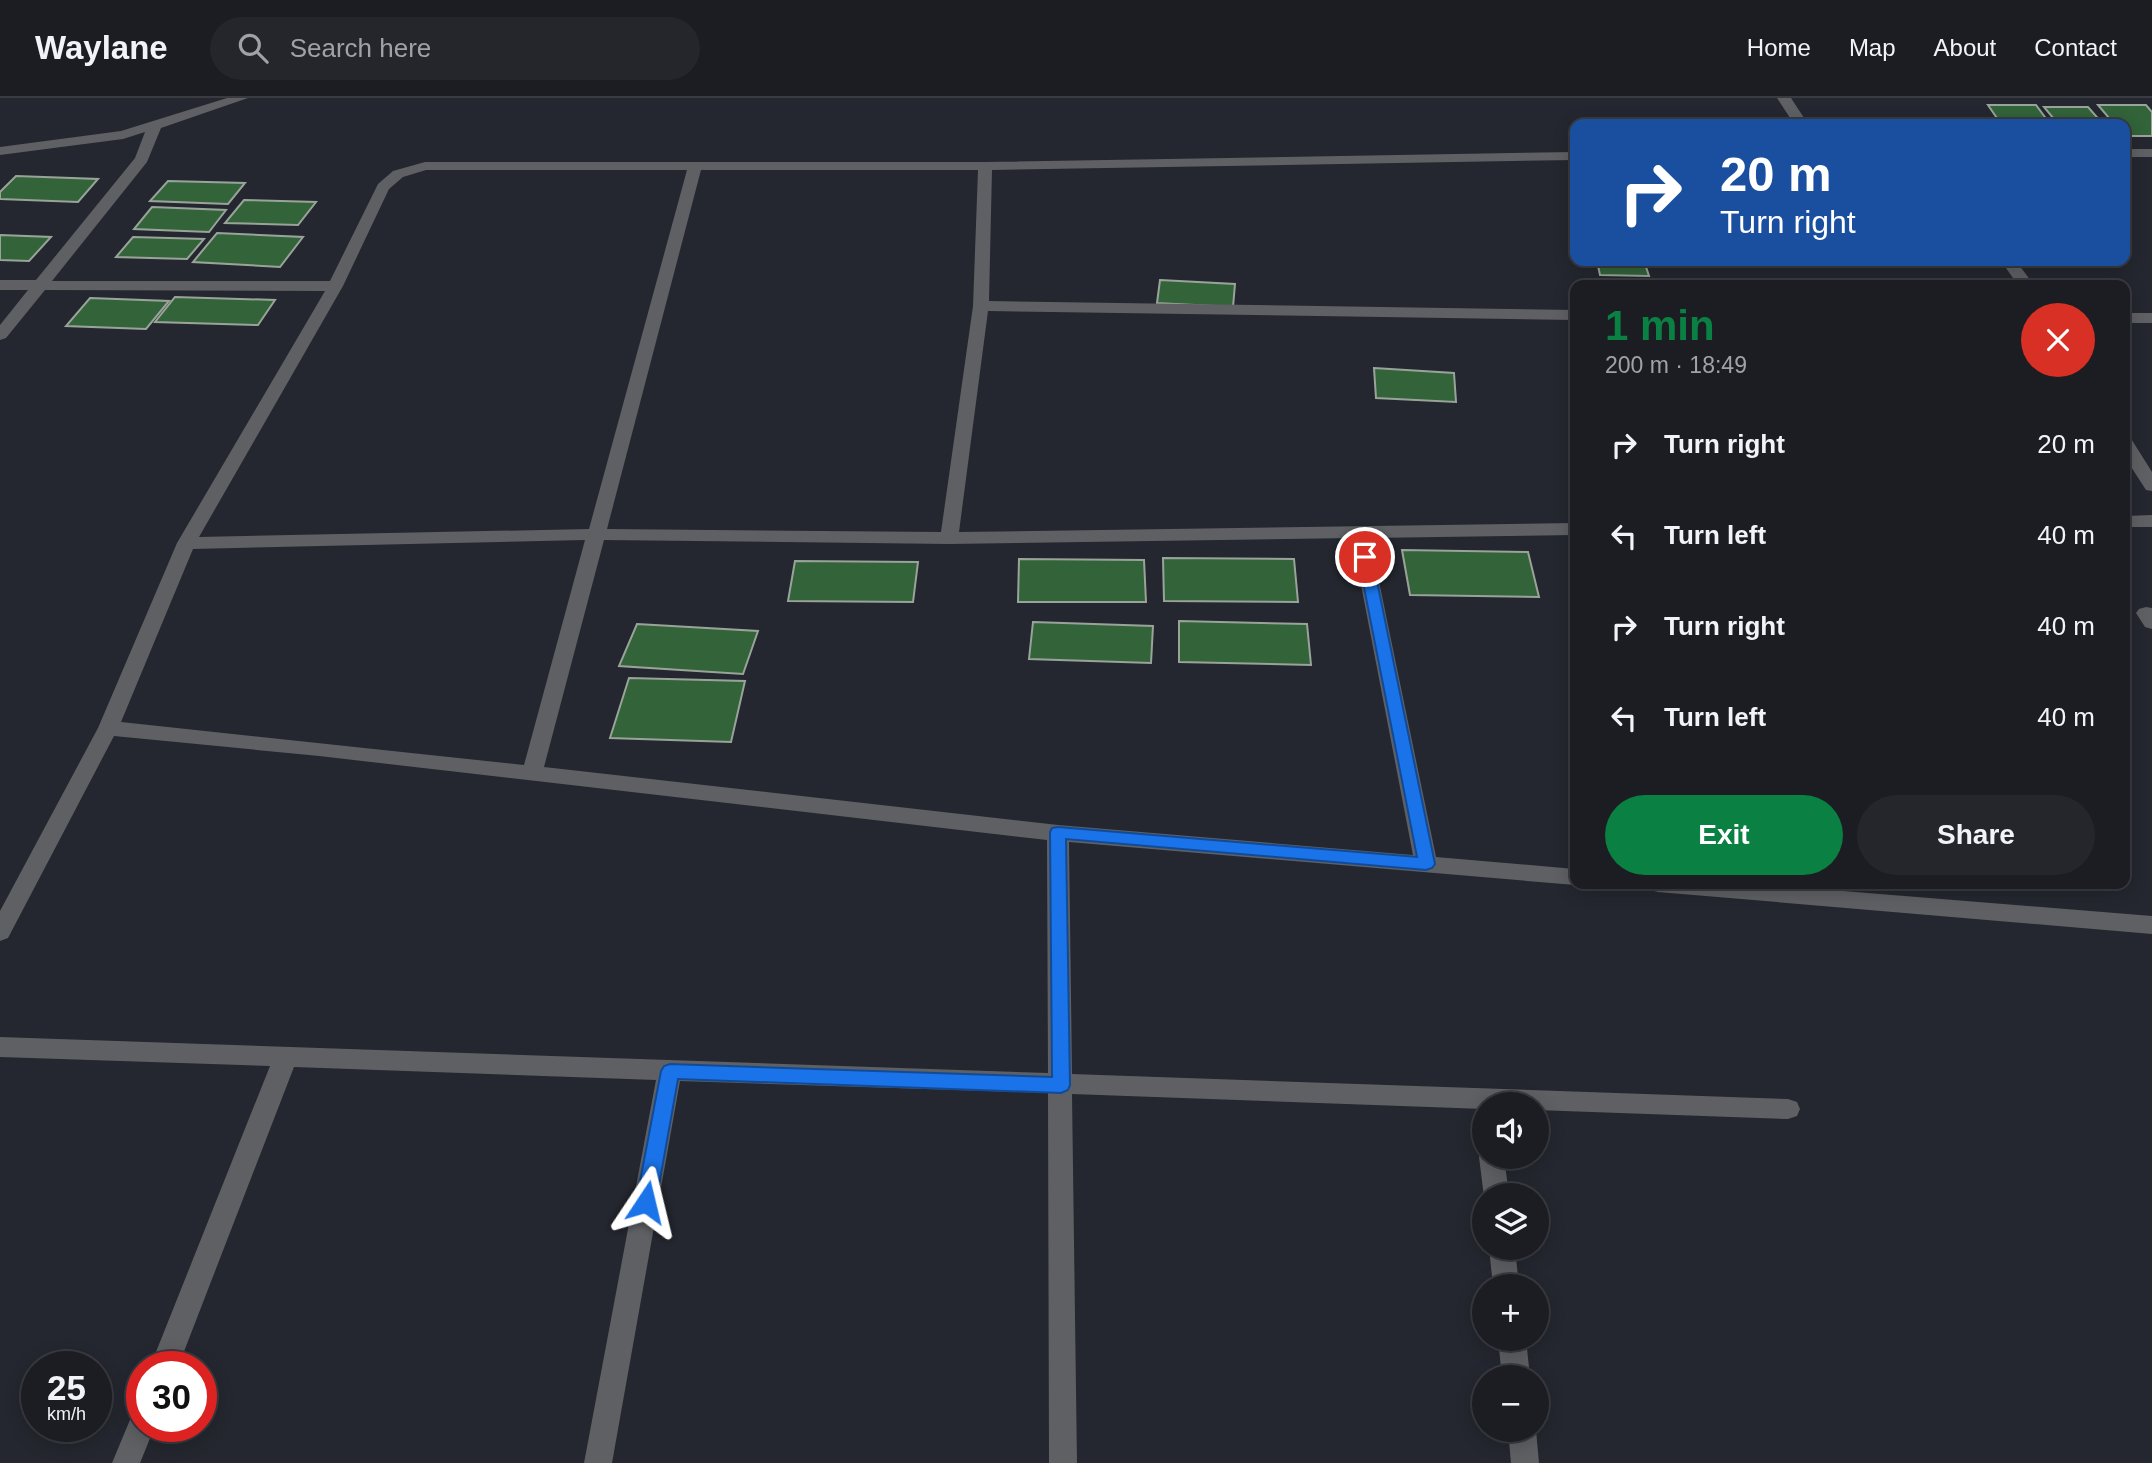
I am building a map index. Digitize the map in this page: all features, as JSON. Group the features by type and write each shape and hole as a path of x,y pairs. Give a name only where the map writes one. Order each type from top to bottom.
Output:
{"street":[{"path":"0,151 123,135 241,98"},
{"path":"1784,98 1798,119"},
{"path":"0,335 142,159 155,125"},
{"path":"2130,153 2152,153"},
{"path":"0,932 108,728 186,543 335,286 383,187 398,174 425,166 985,166 1570,156"},
{"path":"532,773 695,166"},
{"path":"949,538 981,306 985,166"},
{"path":"0,285 335,286"},
{"path":"981,306 1570,315"},
{"path":"2130,318 2152,318"},
{"path":"2130,451 2152,486"},
{"path":"2130,522 2152,521"},
{"path":"186,543 596,534 949,538 1570,529"},
{"path":"1360,532 1426,864"},
{"path":"108,728 1058,832 1570,877"},
{"path":"1058,832 1063,1463"},
{"path":"1778,889 1874,893 2152,925"},
{"path":"0,1047 1472,1101"},
{"path":"170,1351 286,1057"},
{"path":"598,1463 670,1071"},
{"path":"1549,1103 1788,1109"},
{"path":"126,1463 135,1442"},
{"path":"1522,1442 1525,1463"}],"building":[{"path":"1988,105 2036,105 2046,119 1998,119"},
{"path":"2098,105 2146,105 2152,112 2152,136 2130,136 2130,119 2110,119"},
{"path":"2044,107 2088,107 2099,119 2054,119"},
{"path":"16,176 98,179 78,202 0,199 0,192"},
{"path":"168,181 245,183 228,204 150,201"},
{"path":"244,200 316,202 298,225 225,223"},
{"path":"152,207 226,210 209,232 134,229"},
{"path":"217,233 303,237 280,267 193,262"},
{"path":"0,235 51,237 29,261 0,260"},
{"path":"133,237 204,239 187,259 116,257"},
{"path":"1598,266 1646,266 1649,276 1600,275"},
{"path":"1160,280 1235,284 1233,307 1157,303"},
{"path":"175,297 275,300 258,325 155,322"},
{"path":"90,298 169,301 146,329 66,326"},
{"path":"1374,368 1454,373 1456,402 1376,398"},
{"path":"1402,550 1528,552 1539,597 1410,595"},
{"path":"1163,558 1294,559 1298,602 1164,601"},
{"path":"1019,559 1144,560 1146,602 1018,602"},
{"path":"795,561 918,562 913,602 788,601"},
{"path":"1179,621 1307,624 1311,665 1179,662"},
{"path":"1033,622 1153,626 1151,663 1029,659"},
{"path":"637,624 758,631 743,674 619,666"},
{"path":"629,678 745,681 731,742 610,738"}],"route":[{"path":"646,1202 670,1071 1061,1085 1058,832 1426,864 1365,557"}]}
